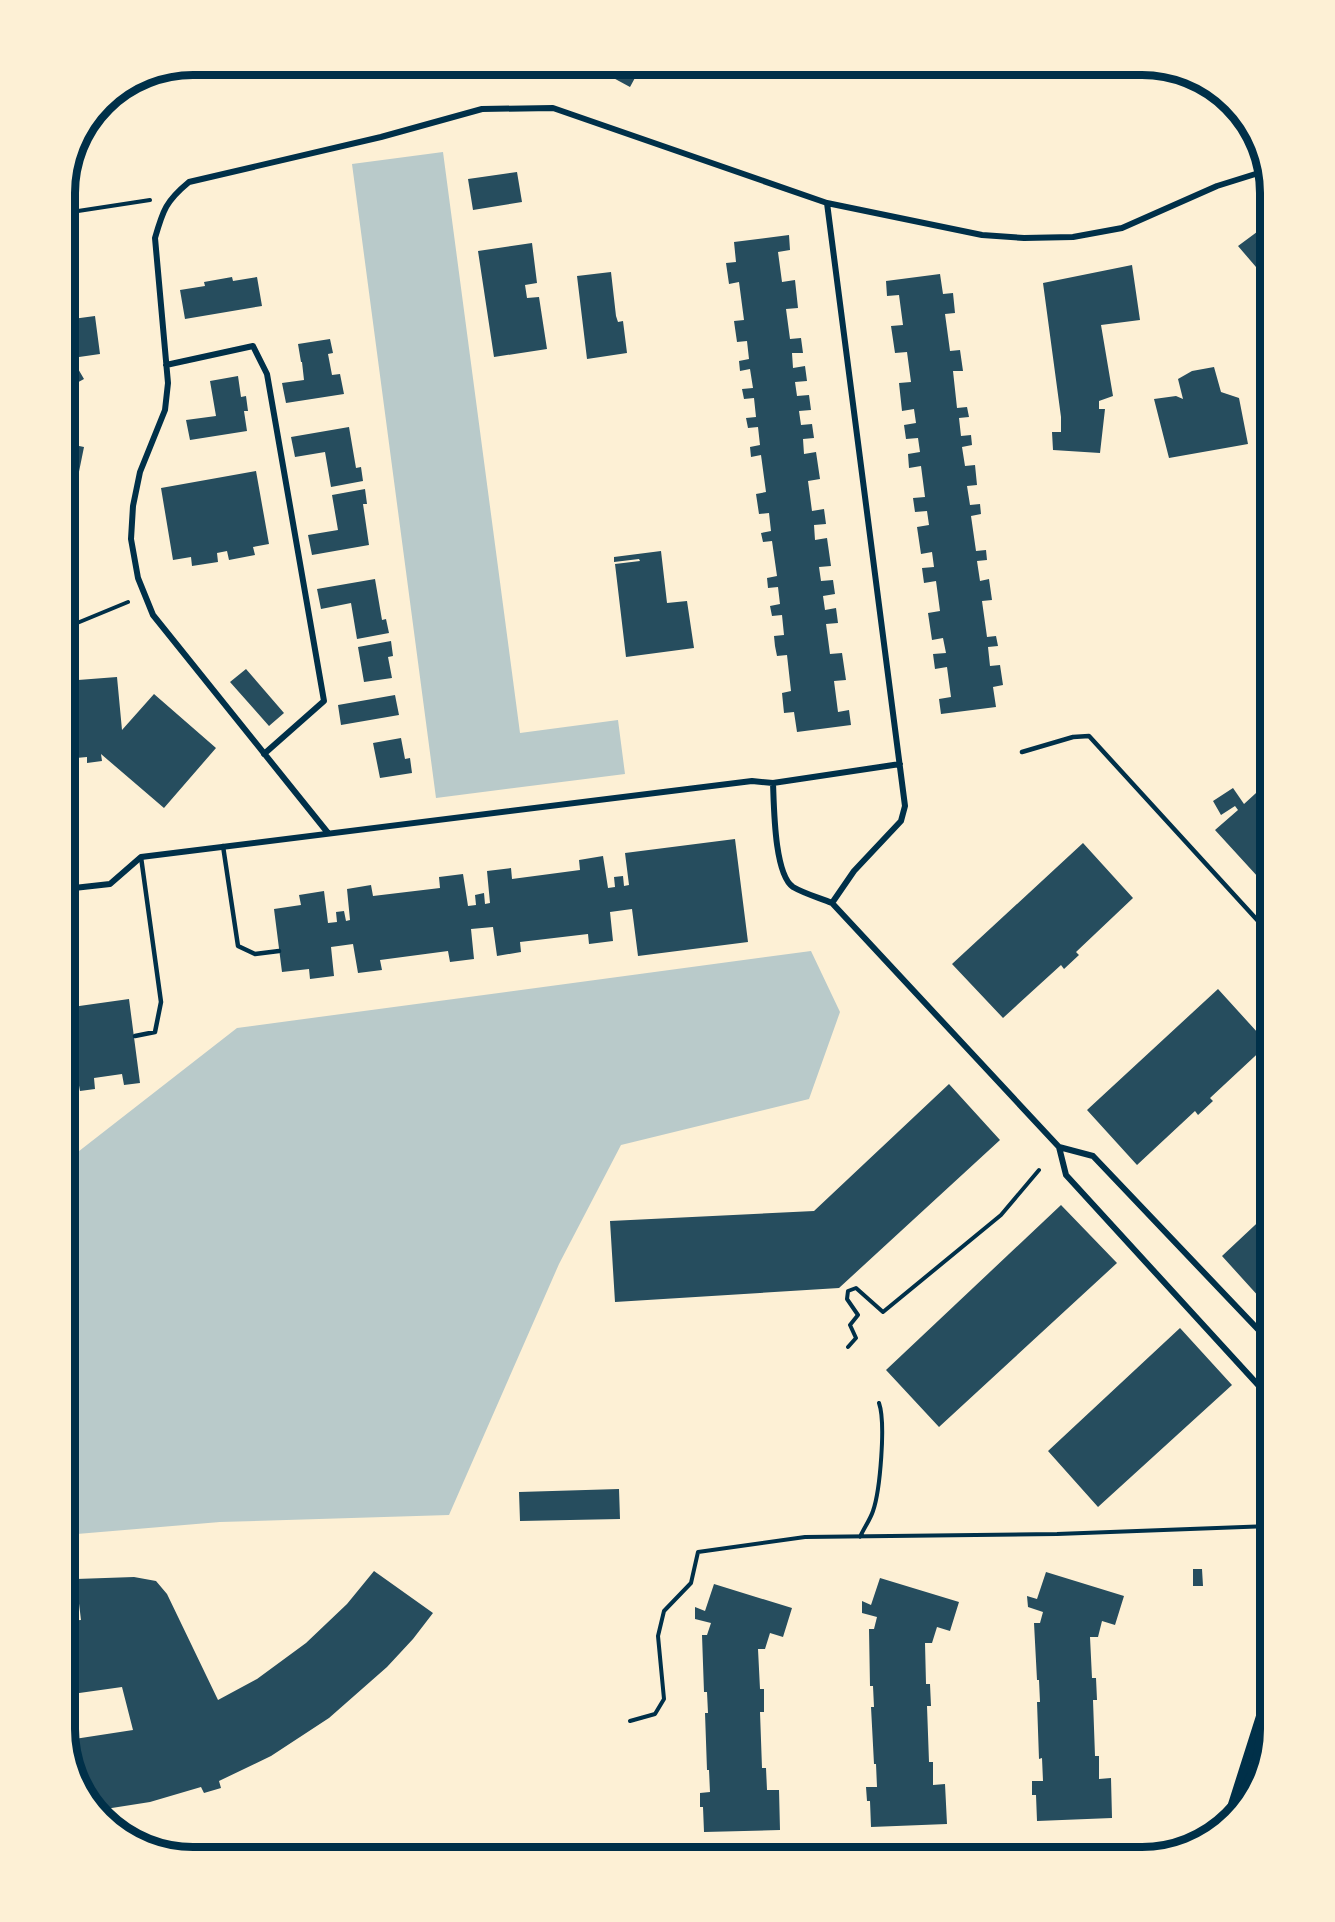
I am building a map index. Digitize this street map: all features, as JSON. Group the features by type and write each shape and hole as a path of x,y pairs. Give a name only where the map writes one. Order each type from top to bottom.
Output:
{"street":[{"path":"328,833 153,615 138,578 131,539 133,506 140,472 165,410 168,383 155,238 161,217 171,196 189,182 381,137 482,110 553,108 827,203 982,235 1024,238 1073,237 1122,228 1217,186 1258,173"},
{"path":"827,203 905,806 901,821 854,871 832,903"},
{"path":"166,365 253,346 267,374 324,701 264,754"},
{"path":"75,887 110,884 141,858 752,781 773,783 900,764"},
{"path":"773,783 774,827 783,870 791,886 832,903 1059,1147 1066,1175 1260,1387"},
{"path":"1059,1147 1093,1156 1260,1331"},
{"path":"1233,1804 1260,1719"}],"lane":[{"path":"1022,752 1073,737 1089,736 1260,923"},
{"path":"223,846 238,946 255,954 279,951"},
{"path":"135,1036 155,1032 161,1002 141,858"}],"path":[{"path":"75,211 171,196"},
{"path":"75,624 145,595"},
{"path":"848,1347 856,1338 850,1325 858,1315 847,1299 848,1291 856,1288 883,1312 1001,1215 1039,1170"},
{"path":"860,1536 873,1509 881,1458 882,1414 879,1403"},
{"path":"630,1721 655,1714 664,1699 658,1636 664,1611 691,1583 698,1552 805,1538 1057,1534 1260,1526"}],"shaded area":[{"path":"443,152 520,733 618,720 625,774 436,798 352,164"},
{"path":"811,951 840,1012 809,1099 621,1145 559,1264 449,1515 220,1522 75,1534 75,1154 237,1028"}],"building":[{"path":"608,75 637,75 630,87"},
{"path":"517,172 522,202 473,210 468,179"},
{"path":"1260,230 1260,264 1256,267 1238,246"},
{"path":"789,235 790,250 778,252 782,282 795,280 798,308 786,309 790,339 801,338 803,353 792,353 793,368 805,366 807,381 795,382 797,396 809,395 811,410 799,411 801,425 812,424 814,438 803,439 804,454 816,452 820,479 808,481 812,511 824,509 826,524 814,525 815,540 827,538 831,566 819,567 821,581 833,580 835,594 823,596 825,610 836,608 838,623 826,624 830,654 842,653 846,680 834,681 838,712 849,710 851,725 797,732 794,712 784,713 782,693 791,691 787,655 777,656 775,646 774,636 784,635 782,615 772,616 770,606 780,604 778,587 768,588 767,578 777,576 772,541 763,542 761,533 771,531 769,513 759,514 756,494 766,492 761,455 751,457 750,447 760,445 758,427 748,428 746,418 756,417 754,398 744,399 742,389 753,388 750,369 740,371 739,361 749,359 747,341 737,342 734,321 744,320 739,282 729,284 726,263 736,262 734,242"},
{"path":"532,243 537,283 525,285 527,298 539,297 547,349 494,357 478,251"},
{"path":"1132,265 1140,320 1101,325 1113,396 1099,401 1099,409 1105,409 1100,453 1053,450 1052,432 1061,432 1061,417 1043,283"},
{"path":"611,272 616,316 618,322 623,321 627,353 587,359 577,276"},
{"path":"940,274 943,294 953,293 955,313 945,314 950,351 960,350 963,371 953,371 957,408 967,407 969,417 959,418 961,436 971,435 972,445 962,447 965,466 975,465 977,485 967,486 970,505 980,504 981,514 971,516 976,551 986,550 987,560 977,561 980,581 989,579 992,600 982,601 987,637 996,636 998,646 988,647 990,666 1000,665 1003,685 993,687 996,707 941,714 939,699 951,697 947,667 935,669 933,654 946,653 943,638 932,640 928,613 940,611 936,581 924,583 922,568 934,567 932,552 921,554 917,527 929,525 927,511 915,512 913,498 925,497 921,466 909,468 908,454 920,452 918,438 906,439 904,425 916,423 914,409 902,411 899,383 911,382 907,352 895,353 891,326 903,325 899,295 887,296 886,281"},
{"path":"232,277 233,281 257,277 262,306 185,319 180,290 205,286 204,282"},
{"path":"95,316 100,354 75,358 75,319"},
{"path":"330,339 333,353 328,354 332,375 340,374 344,394 286,403 282,383 304,380 298,344"},
{"path":"77,367 84,379 75,384 75,368"},
{"path":"1214,367 1221,392 1239,398 1248,444 1169,458 1154,399 1176,396 1183,399 1178,379 1192,371"},
{"path":"238,376 241,397 246,396 248,411 244,411 247,431 190,440 186,420 216,416 210,381"},
{"path":"349,427 356,468 361,467 363,481 331,487 325,452 295,457 291,437"},
{"path":"75,445 84,447 75,492"},
{"path":"256,471 269,544 253,547 255,555 229,560 227,551 217,553 218,562 192,566 191,557 173,560 161,488"},
{"path":"365,489 367,504 363,504 369,545 312,555 308,535 338,530 332,495"},
{"path":"661,551 667,603 687,601 694,648 626,657 615,564 640,561 639,559 614,562 614,557"},
{"path":"375,579 382,620 386,619 389,633 357,639 351,603 321,609 317,589"},
{"path":"391,641 393,656 388,657 392,678 364,682 358,647"},
{"path":"246,669 284,713 269,726 230,682"},
{"path":"117,677 122,730 154,694 216,748 164,808 101,754 102,761 87,763 87,757 75,758 75,680"},
{"path":"395,695 399,715 341,725 338,705"},
{"path":"401,738 405,759 410,758 412,773 380,778 373,743"},
{"path":"1233,788 1244,804 1260,789 1260,879 1215,830 1238,810 1235,806 1221,815 1213,801"},
{"path":"735,839 748,942 638,956 632,909 610,912 613,941 589,944 588,934 520,942 521,952 497,956 493,927 471,929 474,959 450,962 448,951 380,960 382,970 358,973 353,944 331,947 334,976 310,979 309,969 282,972 274,909 301,905 299,895 324,891 328,923 337,922 336,912 344,911 346,921 350,920 347,889 371,885 373,896 440,888 439,877 463,874 468,906 476,905 475,895 484,893 485,904 490,903 487,871 511,868 512,879 580,870 579,860 603,856 608,888 615,887 614,877 623,876 624,886 629,885 625,853"},
{"path":"1083,843 1133,898 1076,952 1079,955 1064,969 1061,965 1003,1018 952,964"},
{"path":"1218,989 1260,1035 1260,1051 1210,1098 1213,1101 1198,1115 1195,1111 1137,1165 1087,1110"},
{"path":"129,999 140,1083 124,1085 122,1074 94,1078 95,1089 80,1091 78,1080 75,1080 75,1007"},
{"path":"949,1084 1000,1140 839,1288 615,1302 610,1221 814,1211"},
{"path":"1061,1205 1117,1263 939,1427 886,1370"},
{"path":"1260,1220 1260,1298 1222,1256"},
{"path":"1180,1328 1232,1385 1098,1507 1048,1451"},
{"path":"619,1489 620,1519 520,1521 519,1492"},
{"path":"1193,1569 1202,1569 1203,1586 1193,1586"},
{"path":"374,1571 433,1613 387,1667 329,1718 271,1756 219,1781 221,1788 204,1793 201,1787 150,1802 107,1809 99,1801 84,1774 76,1739 133,1730 122,1687 75,1694 75,1620 81,1620 76,1579 134,1577 156,1581 167,1594 218,1700 257,1679 306,1643 347,1604"},
{"path":"1046,1572 1124,1596 1115,1625 1102,1621 1098,1637 1090,1637 1092,1678 1096,1678 1097,1700 1093,1700 1095,1756 1099,1756 1099,1779 1111,1778 1112,1818 1037,1821 1036,1795 1032,1795 1032,1781 1043,1781 1042,1758 1039,1759 1037,1702 1040,1702 1034,1623 1040,1623 1043,1612 1028,1607 1027,1596 1037,1599"},
{"path":"880,1578 959,1602 950,1631 937,1627 932,1643 925,1643 926,1684 930,1684 931,1706 927,1706 929,1762 933,1762 933,1785 945,1784 947,1824 871,1827 870,1801 867,1801 866,1787 877,1787 871,1707 874,1707 873,1686 870,1686 869,1629 874,1629 877,1617 862,1613 862,1601 871,1605"},
{"path":"714,1584 792,1608 783,1637 770,1633 765,1649 758,1649 760,1689 764,1689 764,1712 760,1712 762,1768 766,1768 767,1790 779,1790 780,1830 704,1832 700,1793 710,1792 705,1713 708,1713 707,1692 704,1692 702,1635 707,1635 711,1623 695,1619 695,1607 705,1611"}]}
